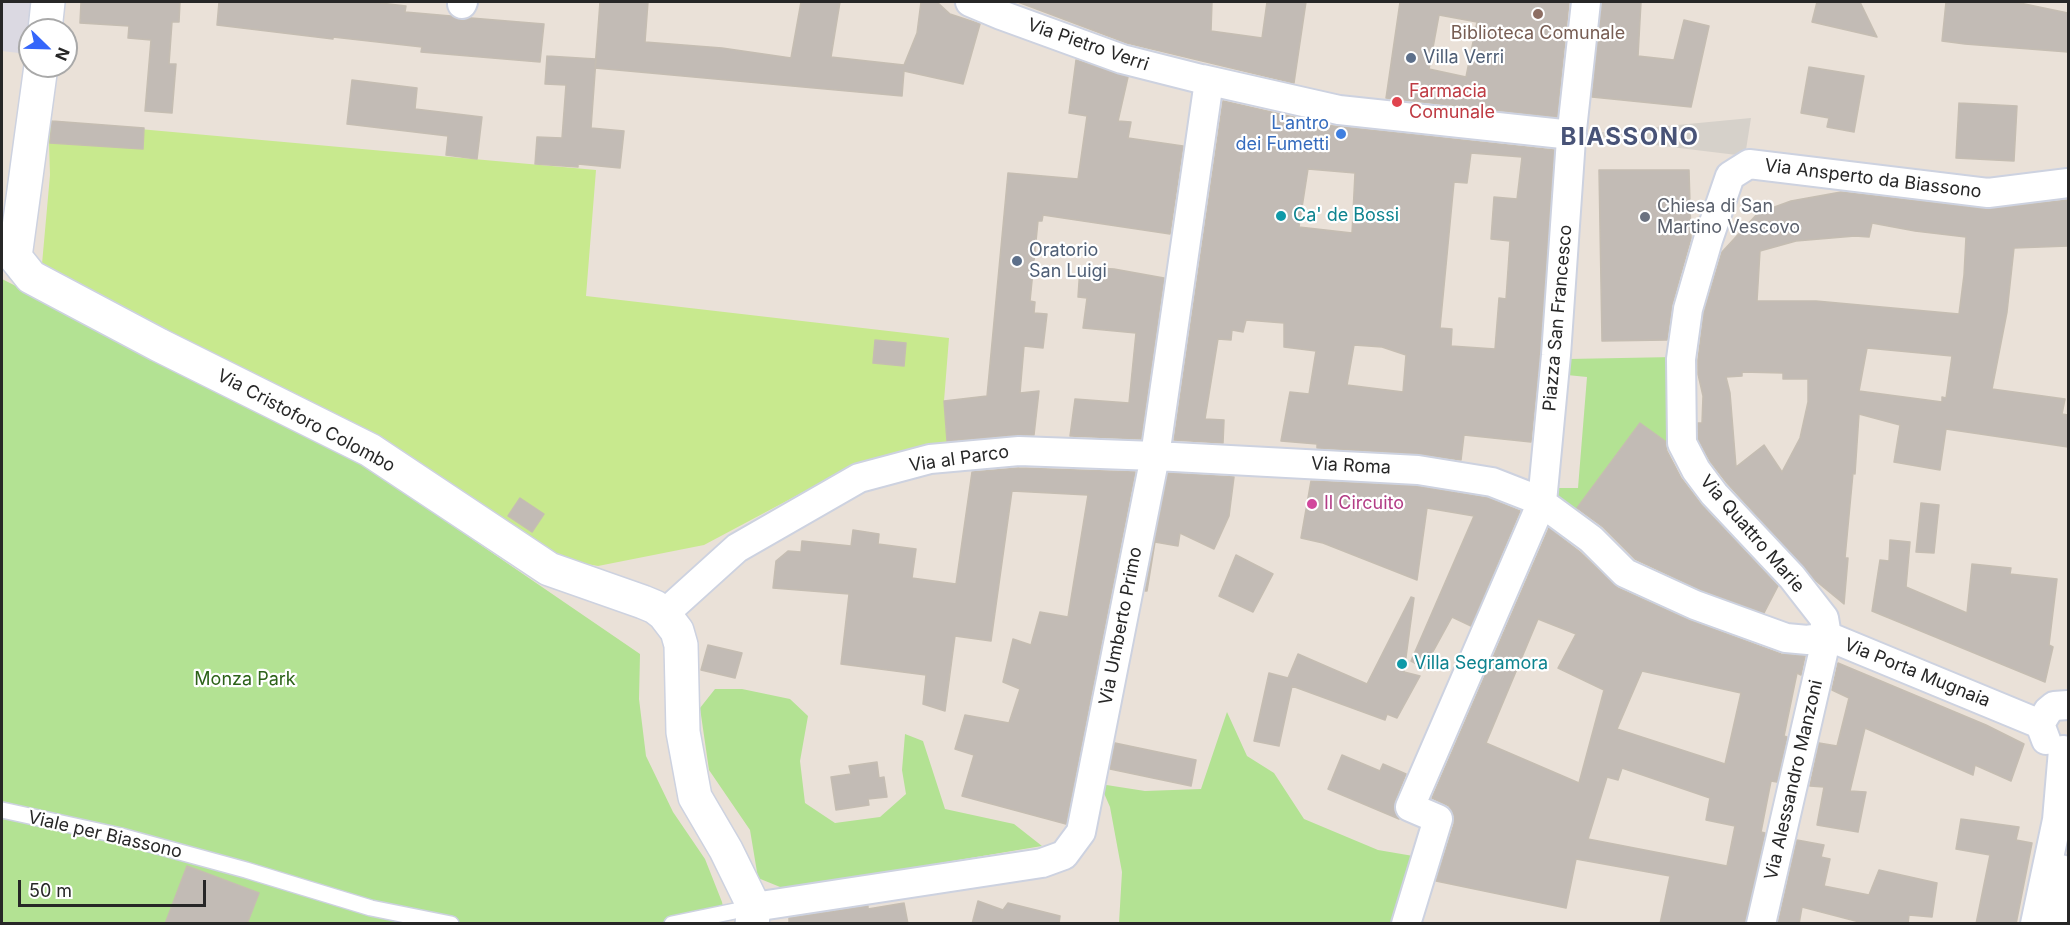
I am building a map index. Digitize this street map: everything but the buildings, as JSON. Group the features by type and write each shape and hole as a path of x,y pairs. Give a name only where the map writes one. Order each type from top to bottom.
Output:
{"street":[{"path":"46,18 48,2"},
{"name":"Via Pietro Verri","path":"970,2 1002,8 1122,59 1339,110 1572,135"},
{"name":"Piazza San Francesco","path":"1406,924 1438,819 1410,807 1542,502 1556,355 1572,135 1586,2"},
{"path":"8,256 39,78"},
{"name":"Via Umberto Primo","path":"753,915 1042,863 1064,855 1081,832 1155,456 1205,80"},
{"name":"Via Ansperto da Biassono","path":"1681,359 1688,309 1730,176 1749,164 1988,193 2068,183"},
{"name":"Via Cristoforo Colombo","path":"8,256 31,277 159,345 370,450 549,569 632,598 655,607 664,614"},
{"name":"Via Quattro Marie","path":"1681,359 1682,443 1696,470 1713,494 1792,577 1824,618 1827,636"},
{"name":"Via al Parco","path":"664,614 737,548 859,478 930,459 1019,451 1155,456"},
{"name":"Via Roma","path":"1155,456 1418,470 1492,482 1542,502"},
{"name":"Via Porta Mugnaia","path":"1542,502 1591,539 1625,573 1695,605 1785,638 1808,640 1827,636 2040,724"},
{"path":"664,614 677,631 681,645 683,732 695,797 726,850 753,915"},
{"name":"Via Alessandro Manzoni","path":"1761,924 1827,636"},
{"path":"2035,924 2058,812 2066,749 2055,748 2047,743 2040,724 2054,706 2068,705"},
{"path":"2027,924 2039,863 2049,829 2058,812"},
{"path":"2058,812 2062,835 2058,924"}],"lane":[{"name":"Viale per Biassono","path":"2,810 121,836 246,870 371,908 451,924"},
{"path":"672,924 753,915"}],"shaded area":[{"path":"2,2 33,2 31,18 18,18 18,53 2,51"},
{"path":"1751,118 1745,156 1572,135"}],"green space":[{"path":"50,121 596,170 586,296 949,338 944,401 947,443 856,464 704,545 598,566 560,559 51,276 42,264 50,175"},
{"name":"Monza Park","path":"2,279 349,455 640,654 639,699 646,756 673,812 705,859 722,902 724,923 2,923"},
{"path":"1675,357 1679,453 1642,425 1569,522 1556,512 1559,488 1578,488 1587,377 1567,375 1568,359"},
{"path":"715,689 742,689 790,699 808,716 800,761 805,803 835,823 880,817 906,794 902,770 905,734 923,741 945,809 1014,824 1042,846 785,889 758,878 750,830 709,770 700,708"},
{"path":"1227,712 1247,756 1274,773 1304,819 1378,850 1425,858 1420,923 1119,923 1122,872 1110,807 1100,784 1145,791 1201,789"}],"place":[{"name":"Biblioteca Comunale","path":"1538,14"},
{"name":"Villa Verri","path":"1411,58"},
{"name":"Farmacia Comunale","path":"1397,102"},
{"name":"L'antro dei Fumetti","path":"1341,134"},
{"name":"Ca' de Bossi","path":"1281,216"},
{"name":"Chiesa di San Martino Vescovo","path":"1645,217"},
{"name":"Oratorio San Luigi","path":"1017,261"},
{"name":"Il Circuito","path":"1312,504"},
{"name":"Villa Segramora","path":"1402,664"}],"district":[{"name":"BIASSONO","path":"1630,138"}]}
